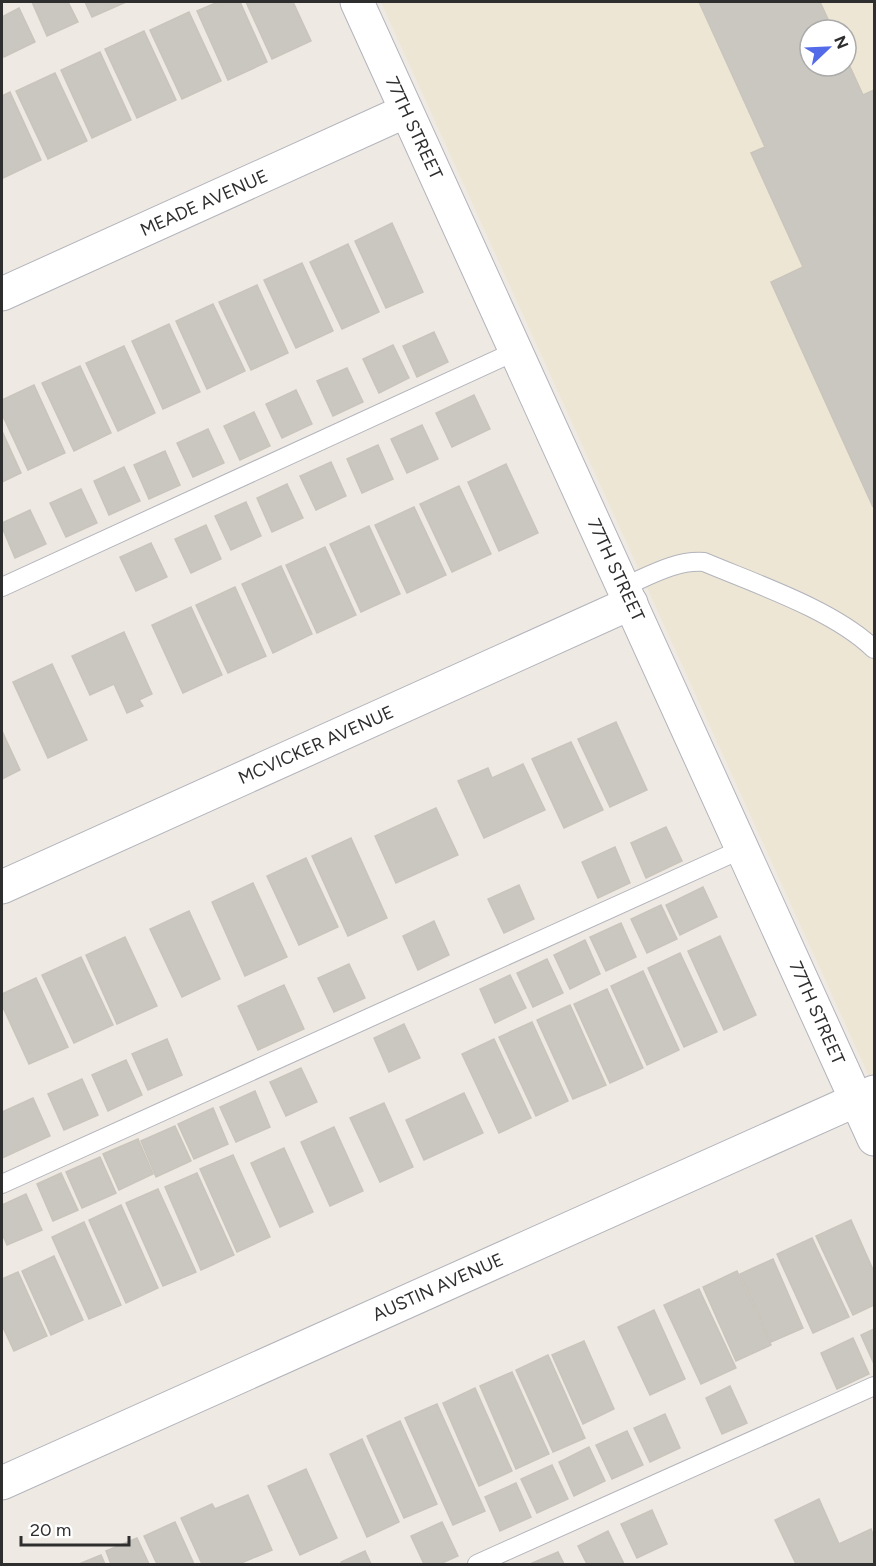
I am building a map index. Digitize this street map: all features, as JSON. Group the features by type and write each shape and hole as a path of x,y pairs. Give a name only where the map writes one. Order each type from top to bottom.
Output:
{"street":[{"name":"77TH STREET","path":"357,2 742,849 866,1096 874,1139"},
{"name":"MEADE AVENUE","path":"2,294 406,111"},
{"name":"MCVICKER AVENUE","path":"2,887 627,595"},
{"name":"AUSTIN AVENUE","path":"2,1483 866,1096"}],"lane":[{"path":"2,587 516,351"},
{"path":"627,595 677,564 689,561 704,562 821,613 857,634 874,649"},
{"path":"2,1184 742,849"},
{"path":"477,1564 874,1386"}],"shaded area":[{"path":"381,2 874,2 874,1087"}],"building":[{"path":"32,2 68,2 78,22 47,36"},
{"path":"85,2 126,2 92,17"},
{"path":"218,2 240,2 267,62 228,80 197,11"},
{"path":"246,2 293,2 311,41 272,59"},
{"path":"699,2 820,2 827,18 798,18 798,78 855,78 863,95 874,90 873,507 771,282 803,267 751,153 765,147"},
{"path":"19,8 35,42 4,57 2,17"},
{"path":"189,12 221,81 182,99 150,30"},
{"path":"144,31 176,100 137,118 105,49"},
{"path":"100,52 131,120 92,138 61,70"},
{"path":"55,73 87,141 48,159 16,91"},
{"path":"10,92 41,160 3,178 2,96"},
{"path":"392,223 423,292 386,308 355,241"},
{"path":"348,244 379,312 342,329 310,262"},
{"path":"302,263 333,331 296,348 264,280"},
{"path":"257,285 288,353 251,370 219,302"},
{"path":"213,304 245,371 207,389 176,321"},
{"path":"169,324 200,392 163,409 132,341"},
{"path":"434,332 448,362 417,377 403,346"},
{"path":"393,345 409,378 379,393 363,359"},
{"path":"124,346 155,413 118,431 86,363"},
{"path":"80,366 111,433 74,451 42,383"},
{"path":"347,368 363,402 333,416 317,381"},
{"path":"34,385 65,453 28,470 2,414 2,400"},
{"path":"296,390 312,424 282,438 266,404"},
{"path":"474,395 490,429 452,447 436,413"},
{"path":"254,412 270,446 240,460 224,426"},
{"path":"422,425 438,459 407,473 391,439"},
{"path":"208,429 224,463 193,477 177,443"},
{"path":"2,431 21,473 2,482"},
{"path":"378,445 393,479 362,493 347,459"},
{"path":"165,451 180,485 149,499 134,465"},
{"path":"331,462 346,496 316,510 300,476"},
{"path":"506,464 538,533 499,551 468,482"},
{"path":"124,467 140,501 109,515 94,481"},
{"path":"287,484 303,518 272,532 257,498"},
{"path":"459,486 491,554 452,572 420,504"},
{"path":"81,489 97,523 66,537 50,503"},
{"path":"246,502 261,536 231,550 215,516"},
{"path":"414,507 446,575 407,593 375,525"},
{"path":"30,510 46,544 15,558 2,523"},
{"path":"206,525 221,559 191,573 175,539"},
{"path":"369,526 400,594 361,612 330,544"},
{"path":"151,543 167,577 136,591 120,557"},
{"path":"325,547 356,615 317,633 286,565"},
{"path":"281,566 312,634 273,653 242,584"},
{"path":"235,587 266,656 228,673 196,605"},
{"path":"191,607 222,675 183,693 152,625"},
{"path":"124,632 152,694 139,700 143,706 127,713 114,684 90,695 72,656"},
{"path":"52,664 87,740 48,758 13,682"},
{"path":"616,722 647,790 610,807 578,739"},
{"path":"2,731 20,770 2,779"},
{"path":"571,742 603,810 564,828 532,759"},
{"path":"523,764 545,810 484,838 458,781 488,768 492,778"},
{"path":"436,808 458,855 396,883 375,836"},
{"path":"666,827 682,861 646,878 631,843"},
{"path":"351,838 387,918 348,936 312,856"},
{"path":"615,847 630,883 598,898 582,862"},
{"path":"306,858 338,927 299,945 267,876"},
{"path":"253,883 287,957 245,976 212,902"},
{"path":"519,885 534,919 504,933 488,899"},
{"path":"703,887 717,917 680,935 666,905"},
{"path":"661,905 677,939 647,953 631,919"},
{"path":"189,911 220,979 182,997 150,929"},
{"path":"434,921 449,955 418,970 403,936"},
{"path":"621,923 636,957 606,971 590,937"},
{"path":"720,936 756,1015 724,1030 688,951"},
{"path":"125,937 157,1006 117,1024 86,955"},
{"path":"585,940 600,974 570,989 554,955"},
{"path":"680,953 717,1032 684,1047 648,968"},
{"path":"81,957 113,1025 74,1043 42,975"},
{"path":"547,959 563,993 533,1007 517,973"},
{"path":"349,964 365,998 334,1012 318,978"},
{"path":"643,971 679,1050 647,1065 611,986"},
{"path":"510,975 526,1008 495,1023 480,989"},
{"path":"36,978 68,1047 29,1064 2,1005 2,994"},
{"path":"284,985 304,1029 258,1050 238,1006"},
{"path":"607,989 643,1068 610,1083 574,1004"},
{"path":"570,1005 606,1085 573,1099 537,1020"},
{"path":"532,1022 568,1101 536,1116 499,1037"},
{"path":"404,1024 420,1058 389,1072 374,1038"},
{"path":"167,1039 182,1075 148,1090 132,1054"},
{"path":"494,1039 531,1118 499,1133 462,1054"},
{"path":"126,1060 142,1095 108,1111 92,1075"},
{"path":"301,1068 317,1102 286,1116 270,1082"},
{"path":"82,1079 98,1115 64,1130 48,1094"},
{"path":"255,1091 270,1127 236,1142 220,1107"},
{"path":"464,1093 483,1133 424,1160 406,1120"},
{"path":"33,1098 50,1136 2,1158 2,1112"},
{"path":"384,1103 413,1167 380,1182 350,1118"},
{"path":"213,1108 228,1144 194,1159 178,1124"},
{"path":"175,1126 191,1161 156,1177 141,1141"},
{"path":"334,1127 363,1191 330,1206 301,1142"},
{"path":"138,1139 153,1174 119,1190 103,1154"},
{"path":"284,1148 313,1212 280,1227 251,1163"},
{"path":"233,1155 270,1237 237,1252 200,1169"},
{"path":"100,1157 116,1193 82,1208 66,1172"},
{"path":"61,1173 78,1210 53,1221 37,1184"},
{"path":"197,1173 234,1255 201,1270 165,1187"},
{"path":"158,1189 196,1272 163,1286 126,1203"},
{"path":"26,1194 42,1230 7,1245 2,1233 2,1205"},
{"path":"121,1205 158,1288 126,1303 89,1220"},
{"path":"851,1220 874,1272 874,1305 853,1315 816,1236"},
{"path":"84,1222 121,1305 89,1319 52,1237"},
{"path":"812,1238 849,1317 813,1333 777,1254"},
{"path":"54,1256 83,1320 51,1335 22,1271"},
{"path":"773,1259 803,1328 771,1342 740,1274"},
{"path":"737,1271 771,1345 736,1361 703,1287"},
{"path":"18,1272 47,1336 14,1351 2,1325 2,1279"},
{"path":"699,1289 736,1368 701,1384 664,1305"},
{"path":"654,1310 685,1379 650,1395 618,1327"},
{"path":"874,1329 874,1364 861,1335"},
{"path":"853,1338 869,1374 837,1389 821,1353"},
{"path":"584,1341 614,1409 583,1424 552,1355"},
{"path":"548,1355 585,1438 553,1452 516,1370"},
{"path":"512,1372 549,1454 516,1469 480,1386"},
{"path":"730,1386 747,1423 722,1434 706,1398"},
{"path":"475,1388 512,1471 479,1486 443,1403"},
{"path":"437,1404 485,1511 453,1525 405,1418"},
{"path":"665,1414 680,1448 650,1462 634,1428"},
{"path":"400,1421 437,1504 404,1518 367,1436"},
{"path":"627,1431 643,1465 612,1479 596,1445"},
{"path":"362,1439 399,1522 367,1537 330,1454"},
{"path":"589,1447 605,1481 574,1496 559,1462"},
{"path":"552,1465 568,1499 537,1513 521,1479"},
{"path":"306,1469 337,1538 300,1555 268,1486"},
{"path":"516,1483 531,1517 500,1531 485,1497"},
{"path":"248,1495 272,1550 239,1564 202,1564 181,1518 212,1504 215,1509"},
{"path":"819,1499 839,1544 871,1529 874,1537 874,1564 796,1564 775,1520"},
{"path":"652,1510 667,1544 637,1558 621,1524"},
{"path":"175,1522 194,1564 157,1564 144,1536"},
{"path":"442,1522 458,1556 440,1564 424,1564 411,1536"},
{"path":"608,1531 624,1564 587,1564 578,1546"},
{"path":"137,1538 149,1564 111,1564 106,1551"},
{"path":"365,1551 371,1564 342,1564 341,1562"},
{"path":"558,1552 564,1564 530,1564"},
{"path":"101,1555 105,1564 79,1564"}]}
